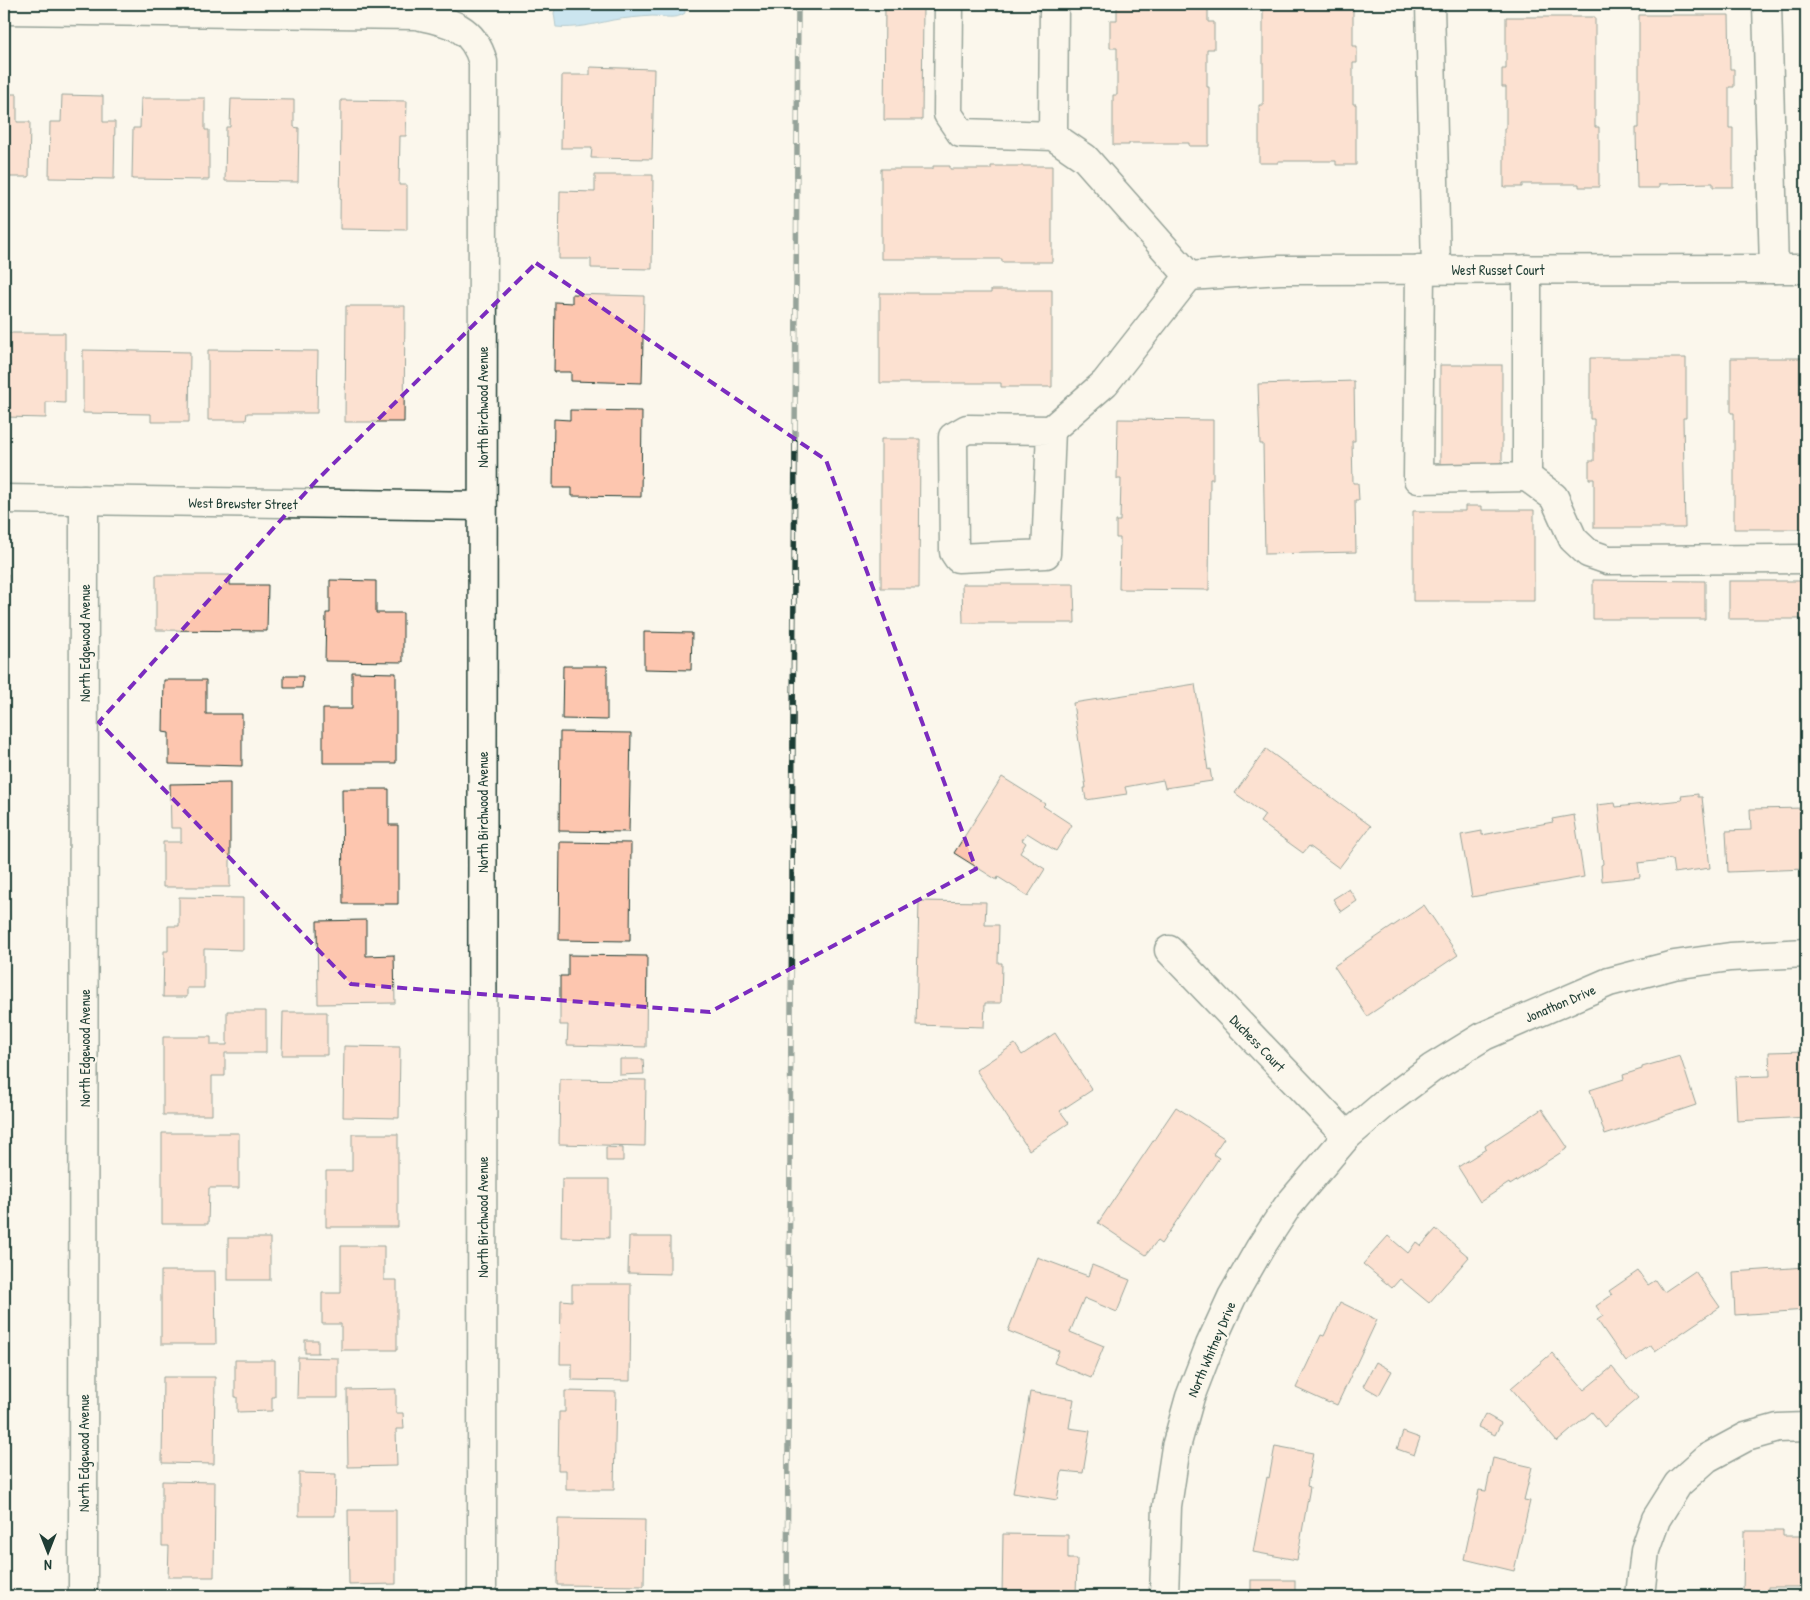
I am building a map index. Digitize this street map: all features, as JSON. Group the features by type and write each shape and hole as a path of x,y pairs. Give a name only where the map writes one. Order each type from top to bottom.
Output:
{"street":[{"path":"950,4 948,114 961,134 1053,136 1085,158 1190,276 1105,383 1051,430 967,429 953,437 954,552 958,558 1046,554 1051,430"},
{"path":"1053,136 1054,4"},
{"path":"1430,4 1428,269 1418,479 1527,477 1554,497 1573,539 1588,553 1608,560 1806,560"},
{"path":"1767,4 1774,269"},
{"path":"4,10 138,8"},
{"name":"North Birchwood Avenue","path":"138,8 416,15 446,21 466,32 480,51 483,62 482,1596"},
{"path":"1527,269 1527,477"},
{"name":"West Russet Court","path":"1190,276 1280,270 1806,269"},
{"name":"West Brewster Street","path":"4,498 430,507 482,506"},
{"name":"North Edgewood Avenue","path":"83,1596 84,500"},
{"name":"Duchess Court","path":"1169,950 1347,1136"},
{"name":"Jonathon Drive","path":"1347,1136 1388,1101 1432,1068 1484,1036 1609,982 1674,965 1730,957 1806,953"},
{"name":"North Whitney Drive","path":"1164,1596 1167,1506 1176,1447 1190,1397 1210,1345 1232,1297 1265,1240 1287,1207 1347,1136"},
{"path":"1640,1596 1645,1550 1656,1519 1678,1484 1706,1458 1746,1437 1778,1428 1806,1427"}],"highlighted area":[{"path":"536,263 826,460 976,869 710,1012 351,984 99,722 316,481"}],"water":[{"path":"557,4 684,4 685,13 674,17 637,17 578,27 556,27 554,13"}],"building":[{"path":"885,4 923,4 922,120 884,120"},
{"path":"1117,4 1208,4 1208,22 1214,22 1214,49 1207,49 1209,146 1189,146 1189,143 1129,143 1129,145 1113,145 1113,95 1117,95 1117,48 1110,48 1110,20 1117,20"},
{"path":"1263,4 1353,4 1353,46 1357,46 1357,63 1353,63 1353,104 1356,104 1356,165 1336,165 1336,161 1278,161 1278,163 1259,163 1259,105 1263,105"},
{"path":"1639,15 1729,15 1730,69 1734,69 1734,87 1729,87 1729,128 1733,128 1733,187 1713,187 1713,183 1659,184 1659,188 1637,188 1636,128 1639,128"},
{"path":"1506,17 1595,17 1595,127 1599,127 1599,187 1579,187 1579,184 1522,184 1522,187 1504,187 1506,87 1502,87 1502,69 1506,69"},
{"path":"590,67 654,69 652,159 591,158 592,148 561,148 562,75 590,75"},
{"path":"1802,68 1806,68 1806,85 1802,85"},
{"path":"4,94 17,94 17,122 30,122 29,177 4,177"},
{"path":"62,95 103,96 103,122 115,122 114,179 49,178 50,122 61,122"},
{"path":"141,98 205,98 205,130 209,130 209,180 132,179 133,128 140,128"},
{"path":"231,99 294,100 294,127 299,128 298,182 225,181 226,127 230,127"},
{"path":"341,100 407,101 406,136 400,136 399,185 407,185 407,230 340,229"},
{"path":"1806,127 1806,187 1805,187"},
{"path":"933,166 950,166 950,169 991,169 991,166 1052,166 1052,262 1002,262 1002,259 881,259 881,169 933,169"},
{"path":"595,175 653,175 652,269 591,268 591,259 559,259 560,191 595,192"},
{"path":"991,290 1052,290 1052,387 1001,387 1001,383 880,383 880,293 991,293"},
{"path":"572,294 644,296 642,383 571,381 571,372 554,372 555,302 572,303"},
{"path":"346,306 405,306 404,422 345,422"},
{"path":"4,333 65,333 65,403 46,402 46,418 4,417"},
{"path":"83,350 190,352 189,422 151,422 151,414 83,413"},
{"path":"208,350 318,351 317,413 247,413 246,420 208,420"},
{"path":"1590,358 1686,358 1686,418 1683,418 1685,528 1594,528 1594,479 1589,479 1589,461 1594,461 1594,419 1590,419"},
{"path":"1731,358 1806,358 1806,529 1734,529 1734,413 1731,413"},
{"path":"1440,365 1502,365 1502,465 1440,465"},
{"path":"1354,381 1355,441 1352,441 1353,483 1358,483 1359,500 1355,500 1356,552 1265,554 1263,444 1260,444 1258,384"},
{"path":"570,410 642,411 641,497 572,496 572,488 553,488 554,419 570,420"},
{"path":"1118,419 1213,420 1213,479 1210,479 1209,590 1119,589 1120,538 1116,538 1116,521 1120,521 1121,479 1117,479"},
{"path":"881,439 920,439 919,588 881,588"},
{"path":"1465,506 1482,506 1482,510 1534,510 1534,601 1413,601 1413,511 1465,511"},
{"path":"4,573 8,574 7,624 4,624"},
{"path":"156,575 230,575 230,585 268,585 267,631 156,630"},
{"path":"330,580 376,581 376,613 403,613 403,662 325,661 326,613 330,613"},
{"path":"1593,580 1705,581 1705,619 1593,619"},
{"path":"1729,581 1804,581 1804,619 1729,619"},
{"path":"962,584 1074,584 1075,623 963,623"},
{"path":"644,632 692,633 691,670 644,669"},
{"path":"563,666 607,666 607,720 562,719"},
{"path":"352,672 396,673 396,763 323,763 323,709 352,709"},
{"path":"284,676 303,676 302,688 284,688"},
{"path":"164,680 206,680 206,714 242,714 242,766 169,764 169,733 163,732"},
{"path":"1195,684 1208,770 1210,769 1212,781 1165,788 1163,780 1125,787 1127,794 1086,800 1084,788 1086,788 1073,703"},
{"path":"560,732 631,733 629,832 559,831"},
{"path":"1266,749 1371,826 1339,868 1309,846 1303,853 1260,822 1265,815 1235,793"},
{"path":"1002,777 1045,804 1043,806 1072,825 1056,851 1027,833 1022,840 1026,843 1020,853 1045,869 1028,896 998,877 997,880 954,853"},
{"path":"230,783 230,887 163,887 163,842 181,842 181,828 171,828 170,784"},
{"path":"342,789 389,789 389,825 398,825 398,904 343,904"},
{"path":"1698,794 1698,797 1702,797 1710,868 1674,873 1672,859 1638,863 1640,877 1602,881 1601,865 1603,864 1597,805 1615,803 1616,807 1682,800 1681,796"},
{"path":"1806,808 1806,869 1728,872 1726,831 1751,830 1750,809"},
{"path":"1574,815 1584,877 1472,897 1461,835 1482,831 1482,835 1553,822 1552,819"},
{"path":"560,842 631,843 630,941 559,940"},
{"path":"1349,889 1357,901 1341,912 1333,899"},
{"path":"179,897 243,898 243,950 204,949 204,988 187,988 187,997 163,997 164,951 168,951 168,926 179,926"},
{"path":"919,901 986,902 985,925 999,925 998,963 1002,963 1001,1003 985,1003 984,1027 916,1025"},
{"path":"1424,905 1458,955 1367,1016 1334,966"},
{"path":"366,920 366,956 394,955 395,1003 318,1004 317,921"},
{"path":"568,955 647,956 646,1047 567,1045 568,1025 560,1025 560,976 568,976"},
{"path":"227,1011 266,1011 266,1053 225,1053 225,1076 212,1076 212,1115 163,1115 163,1037 211,1037 211,1045 227,1045"},
{"path":"283,1012 327,1012 327,1055 282,1055"},
{"path":"1055,1033 1092,1090 1060,1111 1069,1123 1029,1150 976,1070 1015,1044 1022,1055"},
{"path":"344,1046 400,1047 399,1118 343,1117"},
{"path":"1806,1051 1806,1117 1737,1121 1735,1077 1770,1076 1769,1052"},
{"path":"1680,1056 1696,1105 1605,1135 1590,1090 1624,1079 1623,1075 1642,1069 1642,1067"},
{"path":"620,1059 643,1059 644,1074 620,1075"},
{"path":"560,1079 646,1080 645,1146 559,1144"},
{"path":"1176,1107 1224,1138 1213,1154 1219,1158 1161,1244 1157,1241 1146,1255 1098,1223"},
{"path":"1542,1109 1568,1148 1480,1202 1458,1167 1486,1149 1485,1146"},
{"path":"162,1133 239,1133 239,1188 209,1188 208,1224 162,1224"},
{"path":"352,1134 398,1134 398,1227 326,1227 326,1171 352,1171"},
{"path":"606,1147 623,1148 623,1161 606,1161"},
{"path":"562,1179 609,1179 609,1238 561,1237"},
{"path":"1436,1229 1469,1257 1429,1303 1400,1279 1392,1288 1363,1264 1388,1236 1408,1253 1416,1242 1421,1246"},
{"path":"629,1237 670,1237 670,1274 628,1273"},
{"path":"228,1238 270,1238 270,1280 228,1280"},
{"path":"341,1246 384,1246 384,1280 397,1280 397,1350 341,1350 341,1324 322,1324 322,1293 341,1293"},
{"path":"1037,1257 1088,1276 1092,1265 1130,1280 1117,1312 1084,1298 1070,1332 1104,1346 1091,1378 1054,1363 1059,1351 1008,1331"},
{"path":"1806,1267 1806,1310 1735,1315 1733,1272"},
{"path":"161,1271 215,1271 216,1344 161,1344"},
{"path":"1638,1271 1648,1285 1656,1280 1664,1292 1695,1271 1720,1307 1655,1351 1651,1345 1626,1362 1597,1320 1603,1316 1596,1306 1612,1295 1609,1291"},
{"path":"572,1284 631,1284 630,1381 572,1380 572,1364 560,1364 561,1300 572,1301"},
{"path":"1340,1302 1377,1320 1337,1405 1296,1388 1321,1335 1324,1336"},
{"path":"305,1340 318,1340 318,1353 305,1353"},
{"path":"1552,1353 1584,1390 1612,1367 1638,1398 1604,1427 1592,1412 1557,1442 1511,1388"},
{"path":"298,1357 338,1358 338,1398 297,1398"},
{"path":"235,1360 275,1360 275,1397 272,1397 272,1411 237,1412"},
{"path":"1376,1362 1392,1371 1379,1395 1363,1386"},
{"path":"163,1377 215,1377 214,1464 162,1463"},
{"path":"396,1389 396,1413 403,1413 404,1429 396,1429 397,1466 348,1467 347,1390"},
{"path":"565,1391 616,1392 614,1490 566,1490 566,1470 558,1470 559,1412 565,1412"},
{"path":"1030,1392 1074,1399 1069,1428 1090,1431 1083,1473 1062,1471 1057,1500 1013,1493"},
{"path":"1485,1414 1501,1423 1495,1435 1478,1427"},
{"path":"1403,1432 1420,1438 1414,1455 1397,1449"},
{"path":"1275,1446 1313,1453 1307,1486 1310,1487 1297,1560 1253,1552 1267,1477 1269,1478"},
{"path":"1493,1458 1532,1467 1524,1500 1530,1501 1514,1571 1464,1559 1479,1490 1486,1491"},
{"path":"299,1473 336,1474 335,1516 299,1516"},
{"path":"162,1481 215,1482 214,1577 168,1577 169,1546 162,1546"},
{"path":"348,1510 396,1510 396,1584 349,1585"},
{"path":"558,1519 645,1520 644,1586 557,1585"},
{"path":"1744,1531 1783,1531 1783,1536 1806,1536 1806,1587 1768,1587 1768,1596 1743,1596"},
{"path":"1003,1534 1068,1535 1068,1559 1077,1559 1076,1596 1002,1596"},
{"path":"1251,1580 1295,1580 1295,1596 1251,1596"},
{"path":"286,1589 319,1590 319,1596 286,1596"},
{"path":"1454,1592 1536,1594 1536,1596 1454,1596"}],"railway":[{"path":"787,1596 798,4"}]}
